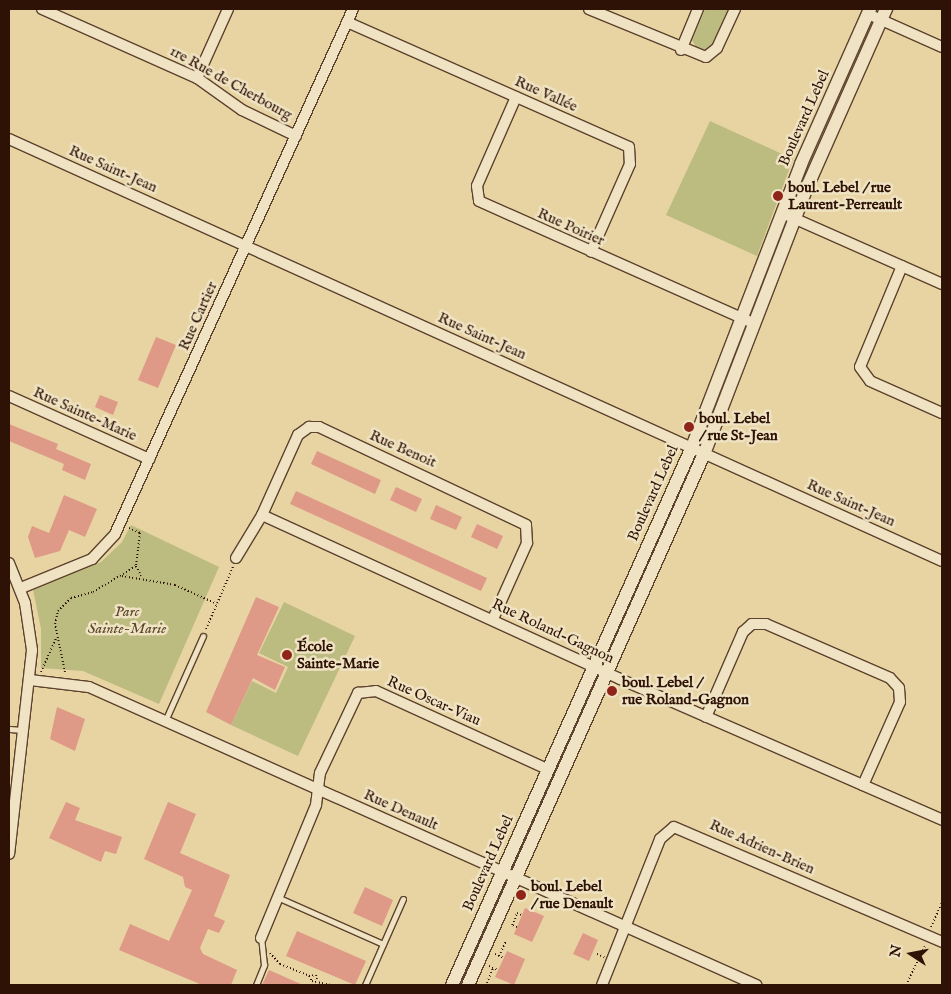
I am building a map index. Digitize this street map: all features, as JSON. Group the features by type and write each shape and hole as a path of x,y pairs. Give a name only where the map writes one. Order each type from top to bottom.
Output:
{"street":[{"name":"1re Rue de Cherbourg","path":"42,9 197,78 242,110 296,136"},
{"path":"197,78 228,9"},
{"name":"Rue Cartier","path":"20,588 80,566 101,553 115,534 353,9"},
{"path":"589,9 681,50 702,57 713,54 735,9"},
{"path":"681,50 698,9"},
{"path":"869,11 883,14 942,47"},
{"name":"Boulevard Lebel","path":"452,985 592,666 692,447 782,213 869,11"},
{"name":"Boulevard Lebel","path":"468,985 605,672 704,454 756,324 795,218 883,14"},
{"name":"Rue Vallée","path":"347,22 630,149 630,164 591,252"},
{"name":"Rue Poirier","path":"516,97 477,186 477,199 591,252 756,324"},
{"name":"Rue Saint-Jean","path":"9,139 942,561"},
{"path":"782,213 942,284"},
{"path":"902,266 860,367 870,381 942,414"},
{"name":"Rue Sainte-Marie","path":"9,396 149,460"},
{"name":"Rue Benoit","path":"236,558 262,515 298,435 309,427 319,428 524,522 529,540 493,619"},
{"name":"Rue Roland-Gagnon","path":"262,515 493,619 605,672 942,820"},
{"path":"9,563 20,588 31,638 30,680 9,854"},
{"path":"706,717 743,632 752,624 766,624 854,662 893,680 901,698 863,785"},
{"name":"Rue Denault","path":"30,680 82,685 756,985"},
{"name":"Rue Oscar-Viau","path":"261,938 316,805 320,773 353,698 368,690 547,769"},
{"name":"Rue Adrien-Brien","path":"625,927 660,839 668,830 680,827 942,942"},
{"path":"602,985 625,927"}],"lane":[{"path":"165,721 203,636"},
{"path":"9,729 24,730"},
{"path":"277,897 383,944"},
{"path":"365,985 403,899"},
{"path":"256,985 264,965 261,938"}],"path":[{"path":"129,528 140,533 136,566 142,577"},
{"path":"203,636 236,558"},
{"path":"65,672 56,636 56,615 66,601 93,592 136,566"},
{"path":"120,576 142,577 175,585 217,604"},
{"path":"43,671 56,636"},
{"path":"930,929 942,902"},
{"path":"517,927 512,926 514,919 517,913 522,915"},
{"path":"261,938 280,964 309,976 316,975 317,980"},
{"path":"500,956 506,941"},
{"path":"906,985 926,942"},
{"path":"491,952 504,958"},
{"path":"485,964 498,970"},
{"path":"487,983 493,968"},
{"path":"309,976 312,981 317,980 331,985"}],"green space":[{"path":"705,9 728,9 712,45 704,50 696,47 692,40"},
{"path":"710,121 793,159 757,256 666,215"},
{"name":"Parc Sainte-Marie","path":"131,525 219,567 159,704 83,671 41,668 41,629 33,590 101,562 122,542"},
{"path":"284,602 355,636 298,756 231,725 252,681 276,693 288,667 259,653"}],"building":[{"path":"156,337 176,345 158,388 138,380"},
{"path":"100,395 118,402 113,415 95,407"},
{"path":"9,424 58,444 56,449 91,464 85,480 62,470 64,464 9,441"},
{"path":"317,451 381,480 375,494 311,464"},
{"path":"396,487 422,499 416,512 390,500"},
{"path":"296,491 487,578 481,591 290,504"},
{"path":"64,495 97,509 85,537 69,530 60,551 35,558 28,537 32,526 49,533"},
{"path":"436,505 462,517 456,530 430,519"},
{"path":"477,524 503,536 497,549 471,537"},
{"path":"256,597 279,607 257,655 285,667 275,690 253,678 231,725 206,712"},
{"path":"57,707 85,719 75,751 50,739"},
{"path":"66,802 80,808 75,820 122,837 116,854 105,851 101,862 49,838"},
{"path":"168,802 196,814 180,853 230,875 214,916 225,921 219,933 208,929 200,948 203,954 237,970 231,985 202,985 119,950 130,924 169,941 192,890 185,887 183,877 144,859"},
{"path":"365,887 393,900 382,926 353,913"},
{"path":"525,908 544,916 532,942 514,934"},
{"path":"297,931 366,961 355,985 286,956"},
{"path":"583,933 598,940 589,961 573,954"},
{"path":"507,951 525,959 514,985 495,977"},
{"path":"269,970 303,985 262,985"}],"place":[{"name":"boul. Lebel / rue Laurent-Perreault","path":"778,196"},
{"name":"boul. Lebel / rue St-Jean","path":"689,427"},
{"name":"École Sainte-Marie","path":"287,655"},
{"name":"boul. Lebel / rue Roland-Gagnon","path":"612,691"},
{"name":"boul. Lebel / rue Denault","path":"521,895"}]}
